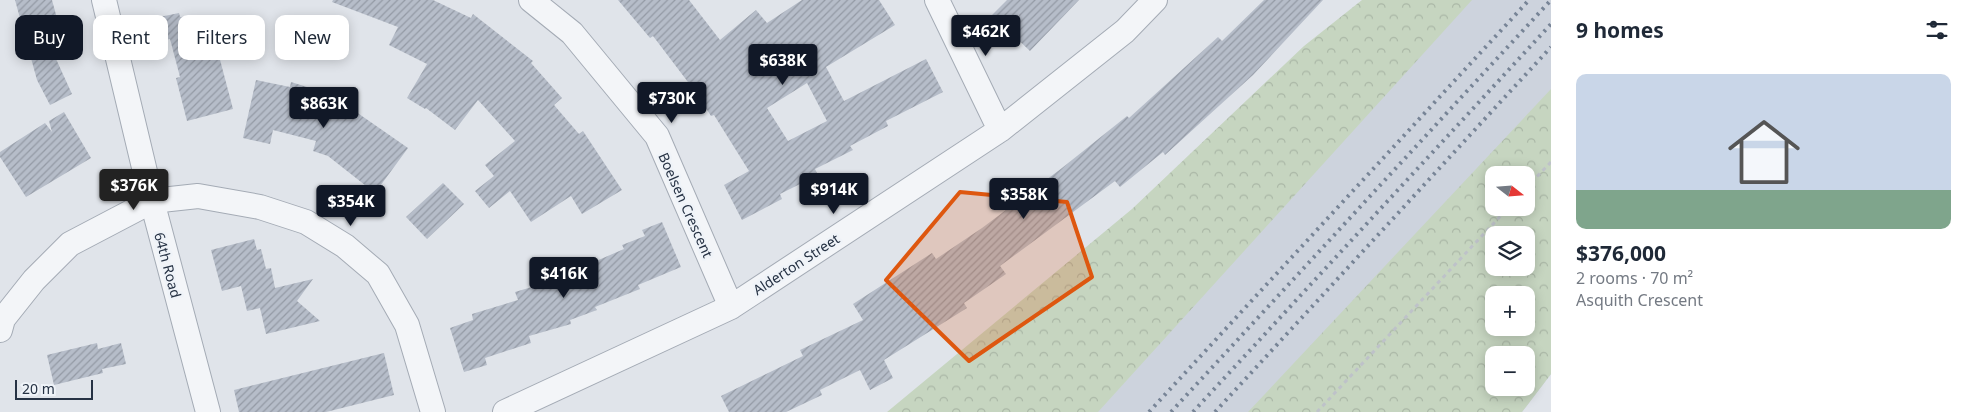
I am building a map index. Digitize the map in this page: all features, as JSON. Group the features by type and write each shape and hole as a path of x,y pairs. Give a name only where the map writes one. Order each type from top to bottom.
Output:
{"street":[{"name":"64th Road","path":"104,0 152,201 208,412"},
{"name":"Boelsen Crescent","path":"531,0 572,33 656,136 731,307"},
{"path":"937,0 1000,130"},
{"name":"Alderton Street","path":"505,412 731,307 1000,130 1125,31 1155,0"},
{"path":"0,330 3,319 34,280 70,244 152,201 198,196 260,207 306,222 345,246 378,274 407,325 433,412"}],"path":[{"path":"1535,179 1551,162"},
{"path":"1317,412 1501,216"}],"highlighted area":[{"path":"960,192 1067,202 1092,277 969,361 886,280"}],"shaded area":[{"path":"1458,0 1551,0 1551,374 1535,395 1535,346 1485,346 1485,396 1534,396 1522,412 903,412"}],"green space":[{"path":"1362,0 1472,0 1098,412 887,412 1132,209 1304,46"},
{"path":"1551,89 1551,374 1535,395 1535,346 1485,346 1485,396 1534,396 1522,412 1248,412"}],"building":[{"path":"15,0 52,0 56,15 19,15"},
{"path":"333,0 433,0 471,18 473,14 533,61 531,63 562,98 554,105 579,134 583,131 622,190 582,214 571,196 531,222 510,191 489,208 475,191 494,176 485,165 515,141 478,100 455,130 426,108 407,98 427,64 389,45 398,27 332,2"},
{"path":"618,0 689,0 720,40 756,10 767,23 802,0 879,0 895,25 826,67 844,101 926,59 943,92 886,121 888,126 850,146 853,150 815,169 818,175 780,194 782,199 742,220 724,185 749,171 714,115 711,116 653,36 650,38","holes":["807,83 827,121 788,141 767,108"]},
{"path":"1007,0 1079,0 1030,51 992,15"},
{"path":"1264,0 1323,0 1253,75 1165,155 1163,152 1120,187 1115,181 1000,266 1006,274 964,303 967,308 884,360 893,378 870,390 860,370 820,390 822,395 786,412 729,412 721,396 803,356 800,350 863,320 853,304 932,253 936,259 982,228 1127,116 1129,118 1218,37 1222,41"},
{"path":"179,13 180,15 178,60 220,60 233,109 187,121 176,78 180,77 170,39 168,39 168,15"},
{"path":"32,60 56,60 72,94 50,105 37,80"},
{"path":"256,80 290,87 291,82 339,97 350,105 349,107 408,148 375,193 328,156 313,151 316,141 273,130 270,144 243,138"},
{"path":"64,112 91,158 26,197 0,157 0,152 45,123 52,132 49,121"},
{"path":"443,183 464,204 427,239 406,217"},
{"path":"662,222 681,267 638,285 640,289 595,307 597,310 570,320 571,324 529,336 531,343 485,358 487,365 464,372 450,328 473,320 472,314 518,300 515,292 562,278 624,249 622,245 645,236 642,230"},
{"path":"254,239 257,250 261,249 266,269 271,268 275,288 313,279 297,301 320,321 266,334 260,308 247,311 241,286 222,291 211,250"},
{"path":"97,343 98,349 121,343 126,364 102,369 103,373 54,385 47,355"},
{"path":"384,353 394,395 326,412 239,412 234,390"}],"railway":[{"path":"1149,412 1529,0"},
{"path":"1171,412 1551,0"},
{"path":"1193,412 1551,24"},
{"path":"1215,412 1551,47"}]}
